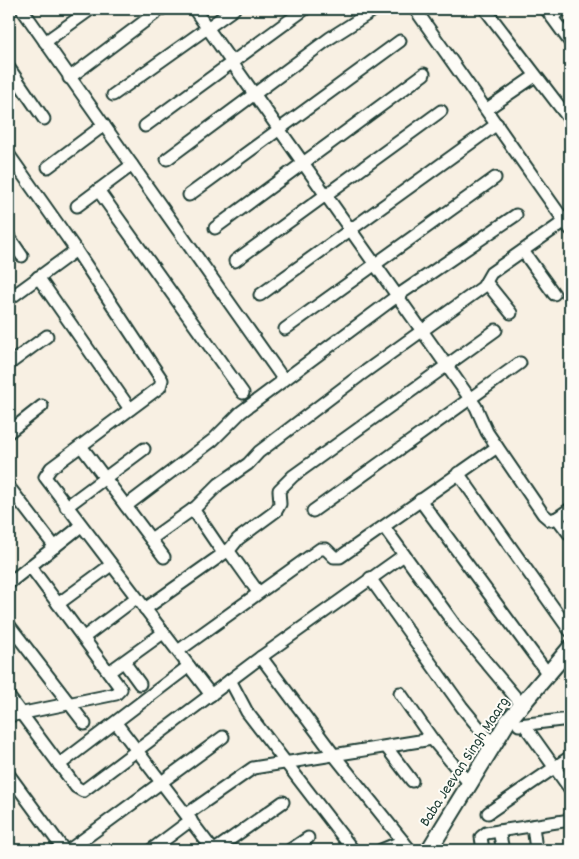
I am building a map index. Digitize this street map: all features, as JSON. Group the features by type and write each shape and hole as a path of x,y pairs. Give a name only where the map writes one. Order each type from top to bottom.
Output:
{"street":[{"path":"23,9 284,380"},
{"path":"45,42 91,9"},
{"path":"70,78 161,9"},
{"path":"194,9 470,398 497,447 543,514 550,520 557,518 570,509"},
{"path":"113,95 234,9"},
{"path":"145,126 305,9"},
{"path":"485,9 570,120"},
{"path":"562,9 549,13 570,42"},
{"path":"167,159 330,38 374,10"},
{"path":"150,539 193,509 216,486 245,467 269,444 483,287 490,274 568,225 421,11"},
{"path":"190,195 278,128 400,41"},
{"path":"9,68 44,120"},
{"path":"215,228 424,74"},
{"path":"487,109 535,76"},
{"path":"235,261 441,111"},
{"path":"260,295 350,228 497,124"},
{"path":"48,167 104,126"},
{"path":"9,155 76,250 162,380 160,387 46,472 47,482 164,632 210,695"},
{"path":"77,206 132,165"},
{"path":"285,329 495,178"},
{"path":"98,190 243,393"},
{"path":"126,506 213,440 241,412 397,296 516,215"},
{"path":"9,237 22,256"},
{"path":"9,299 76,250"},
{"path":"524,251 554,294"},
{"path":"38,277 130,409"},
{"path":"486,282 512,313"},
{"path":"145,609 225,552 238,539 276,511 280,504 279,490 293,476 496,330"},
{"path":"9,364 47,336"},
{"path":"313,511 520,363"},
{"path":"9,432 42,406"},
{"path":"81,446 164,558"},
{"path":"178,651 320,549 326,549 334,558 340,557 497,447"},
{"path":"66,507 144,449"},
{"path":"458,473 570,631"},
{"path":"9,487 55,547"},
{"path":"420,500 548,674"},
{"path":"193,509 258,592"},
{"path":"557,518 570,535"},
{"path":"9,583 81,526"},
{"path":"384,527 455,625 522,705"},
{"path":"9,697 59,766 76,787 83,791 261,657 404,555"},
{"path":"58,604 111,565"},
{"path":"9,716 118,693 120,688 30,566"},
{"path":"370,578 462,707 493,745"},
{"path":"83,638 136,598"},
{"path":"9,625 85,724"},
{"path":"109,672 164,632"},
{"name":"Baba Jeevan Singh Maarg","path":"429,850 508,721 570,648"},
{"path":"261,657 334,755 406,846 381,850"},
{"path":"124,662 140,684"},
{"path":"59,766 189,666"},
{"path":"230,680 244,707 353,850"},
{"path":"400,693 432,739 469,783"},
{"path":"508,721 525,726 570,719"},
{"path":"116,722 214,850 283,802"},
{"path":"525,726 570,789"},
{"path":"69,850 223,737"},
{"path":"151,850 246,771 260,766 387,748 432,739"},
{"path":"387,748 412,782"},
{"path":"488,813 570,758"},
{"path":"9,775 64,850"},
{"path":"483,850 483,835 570,820"},
{"path":"533,826 536,850"},
{"path":"499,831 503,850"},
{"path":"290,850 308,838"}]}
